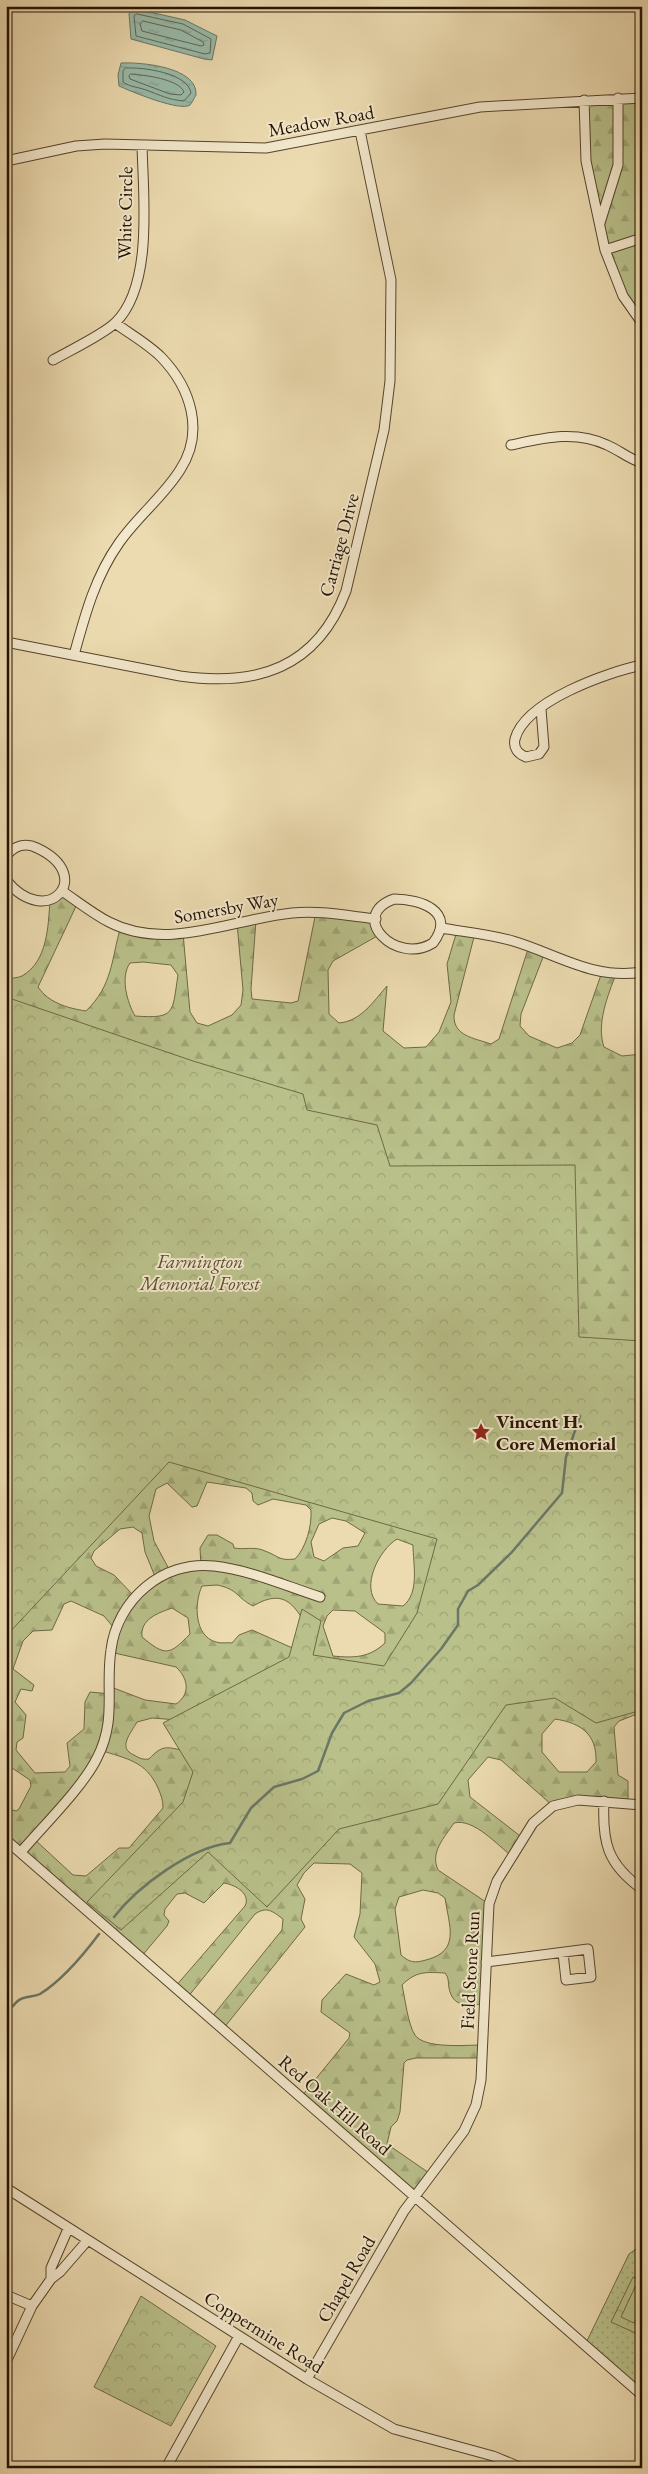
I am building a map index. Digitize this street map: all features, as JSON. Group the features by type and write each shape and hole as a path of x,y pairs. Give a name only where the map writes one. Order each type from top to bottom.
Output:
{"street":[{"path":"600,223 618,165 618,98"},
{"name":"Meadow Road","path":"6,161 76,146 142,145 266,148 480,107 642,98"},
{"path":"584,100 586,161 605,250 622,296 642,323"},
{"name":"Carriage Drive","path":"6,642 205,680 252,677 295,659 311,647 327,630 338,612 346,591 380,448 390,381 391,280 360,131"},
{"name":"White Circle","path":"53,360 115,323 132,295 142,257 142,145"},
{"path":"605,250 642,238"},
{"path":"74,655 94,587 106,563 120,542 181,470 192,440 194,424 186,392 160,357 115,323"},
{"path":"510,445 548,437 578,437 608,445 642,463"},
{"path":"541,709 544,746 535,757 526,757 521,755 515,747 516,737 528,719 541,709 579,686 642,665"},
{"path":"6,856 11,850 24,845 32,845 46,852 60,864 64,870 65,884 62,891 50,901 42,902 26,896 6,880"},
{"name":"Somersby Way","path":"62,891 110,922 136,932 163,934 191,932 292,913 316,912 376,919"},
{"path":"410,900 428,905 433,909 440,921 440,928 438,936 426,947 409,948 384,941 376,927 376,919 378,912 387,902 410,900"},
{"path":"440,928 512,940 595,971 616,974 642,972"},
{"path":"21,1852 83,1779 98,1758 106,1731 111,1703 110,1652 114,1628 126,1608 144,1587 171,1573 188,1568 213,1566 240,1571 320,1596"},
{"name":"Field Stone Run","path":"415,2196 459,2138 476,2106 481,2080 489,1904 498,1881 533,1823 553,1806 578,1800 642,1805"},
{"path":"604,1802 602,1829 608,1848 618,1867 642,1889"},
{"name":"Red Oak Hill Road","path":"6,1840 642,2395"},
{"path":"486,1962 563,1952"},
{"name":"Coppermine Road","path":"6,2188 87,2242 307,2378 394,2429 493,2456 522,2468"},
{"name":"Chapel Road","path":"307,2378 415,2196"},
{"path":"51,2279 51,2268 68,2229"},
{"path":"6,2362 32,2306 51,2279 60,2272 87,2242"},
{"path":"6,2295 32,2306"},
{"path":"166,2468 240,2336"}],"green space":[{"path":"642,98 642,144 637,160 642,218 642,323 623,296 590,183 584,100"},
{"name":"Farmington Memorial Forest","path":"62,891 78,902 38,987 42,993 53,1001 72,1008 86,1011 101,992 110,972 121,926 183,933 190,1012 197,1023 208,1026 232,1015 241,1005 243,990 237,923 256,920 251,989 252,999 291,1003 298,1001 316,912 376,919 379,935 333,961 328,970 329,1014 339,1023 354,1019 360,1015 387,986 383,1031 404,1048 426,1047 439,1032 451,1002 447,964 457,931 475,933 454,1015 457,1028 461,1032 491,1044 499,1039 529,946 545,952 521,1014 520,1026 529,1036 557,1048 572,1043 580,1035 602,972 616,974 602,1019 601,1029 604,1047 622,1056 642,1054 642,1712 619,1721 614,1727 618,1775 628,1781 628,1804 604,1801 553,1806 501,1760 488,1757 468,1780 470,1797 524,1839 513,1857 477,1828 462,1823 454,1823 437,1851 436,1863 438,1870 489,1904 484,2004 467,2005 457,2002 451,1994 448,1978 445,1973 417,1975 402,1985 410,2025 415,2035 427,2042 446,2045 482,2045 482,2058 416,2058 407,2060 404,2063 400,2112 397,2121 391,2127 387,2144 432,2175 415,2197 301,2097 349,2038 350,2033 321,2012 322,2000 346,1974 374,1985 380,1982 375,1964 354,1937 360,1914 362,1873 350,1864 314,1863 304,1873 297,1885 305,1899 301,1919 305,1927 223,2029 211,2018 282,1930 283,1919 269,1910 263,1910 255,1914 187,1998 175,1987 245,1906 246,1898 241,1891 224,1883 204,1903 185,1893 177,1894 165,1909 164,1915 169,1921 167,1926 141,1957 6,1840 6,1808 16,1811 19,1809 31,1786 30,1780 6,1764 6,979 22,976 37,961 45,942 50,901","holes":["143,962 171,965 178,975 175,998 170,1011 158,1016 135,1016 129,1004 126,990 125,975 130,963","207,1482 246,1488 252,1493 253,1501 258,1505 273,1499 306,1505 311,1510 311,1516 305,1543 295,1559 285,1559 253,1548 234,1548 233,1544 217,1535 208,1535 200,1548 201,1566 171,1573 154,1541 149,1516 156,1489 167,1483 192,1507 197,1506","332,1518 346,1521 365,1533 358,1546 343,1548 324,1561 314,1557 311,1542 319,1524","133,1527 142,1533 145,1552 156,1579 135,1597 114,1575 96,1566 91,1558 94,1551 120,1529","397,1539 413,1545 414,1586 412,1594 403,1606 378,1604 373,1597 371,1579 378,1560 390,1544","217,1585 233,1591 253,1606 265,1600 282,1599 289,1602 295,1608 311,1632 297,1650 252,1630 239,1635 232,1643 218,1643 209,1639 203,1633 198,1618 198,1601 202,1586","71,1601 104,1616 114,1628 110,1652 176,1667 185,1681 186,1691 184,1696 176,1704 145,1700 111,1687 111,1694 90,1692 85,1702 84,1729 67,1743 70,1766 65,1772 35,1773 16,1750 17,1742 23,1738 26,1715 15,1702 21,1689 32,1691 34,1685 13,1669 23,1641 33,1631 52,1630 64,1604","172,1608 188,1618 190,1634 172,1650 167,1651 156,1648 142,1637 142,1631 147,1621 161,1612","333,1610 355,1611 385,1633 385,1643 373,1652 354,1657 333,1656 323,1626 327,1616","152,1718 178,1720 185,1751 166,1748 158,1751 149,1759 139,1758 126,1748 127,1740 137,1722","555,1719 573,1723 580,1727 590,1737 596,1752 596,1762 587,1772 559,1772 542,1752 542,1734","100,1750 135,1762 141,1766 153,1779 161,1795 163,1808 129,1848 119,1848 86,1876 73,1875 33,1838 98,1758","423,1890 438,1893 445,1898 450,1928 448,1944 437,1956 422,1961 410,1961 401,1955 395,1909 399,1897"]},
{"name":"Farmington Memorial Forest","path":"6,997 193,1061 303,1094 307,1110 377,1125 390,1166 575,1165 579,1337 642,1341 642,1710 596,1723 555,1698 506,1705 438,1804 339,1829 267,1907 208,1852 121,1930 87,1902 183,1802 193,1772 163,1723 289,1657 302,1609 321,1621 313,1655 384,1666 417,1613 437,1539 169,1462 6,1636"},
{"path":"642,2246 642,2281 634,2277 612,2321 642,2336 642,2395 585,2345 629,2254"},
{"path":"633,2277 642,2281 642,2336 611,2322"},
{"path":"635,2287 642,2290 642,2308 634,2323 621,2317"},
{"path":"141,2296 216,2346 171,2426 94,2387"}],"water":[{"path":"132,8 185,20 217,36 212,60 131,39 129,14"},
{"path":"121,63 154,65 178,72 188,78 194,86 196,95 190,105 176,106 125,89 119,86 118,75"}],"waterway":[{"path":"114,1917 137,1893 166,1870 199,1852 230,1843 251,1808 274,1787 302,1779 318,1771 332,1733 344,1713 368,1701 399,1693 411,1683 441,1649 458,1625 458,1609 468,1591 478,1585 512,1552 562,1493 566,1457 580,1416"},
{"path":"6,2011 19,2000 35,1996 48,1989 64,1975 99,1934"}],"place":[{"name":"Vincent H. Core Memorial","path":"481,1432"}]}
